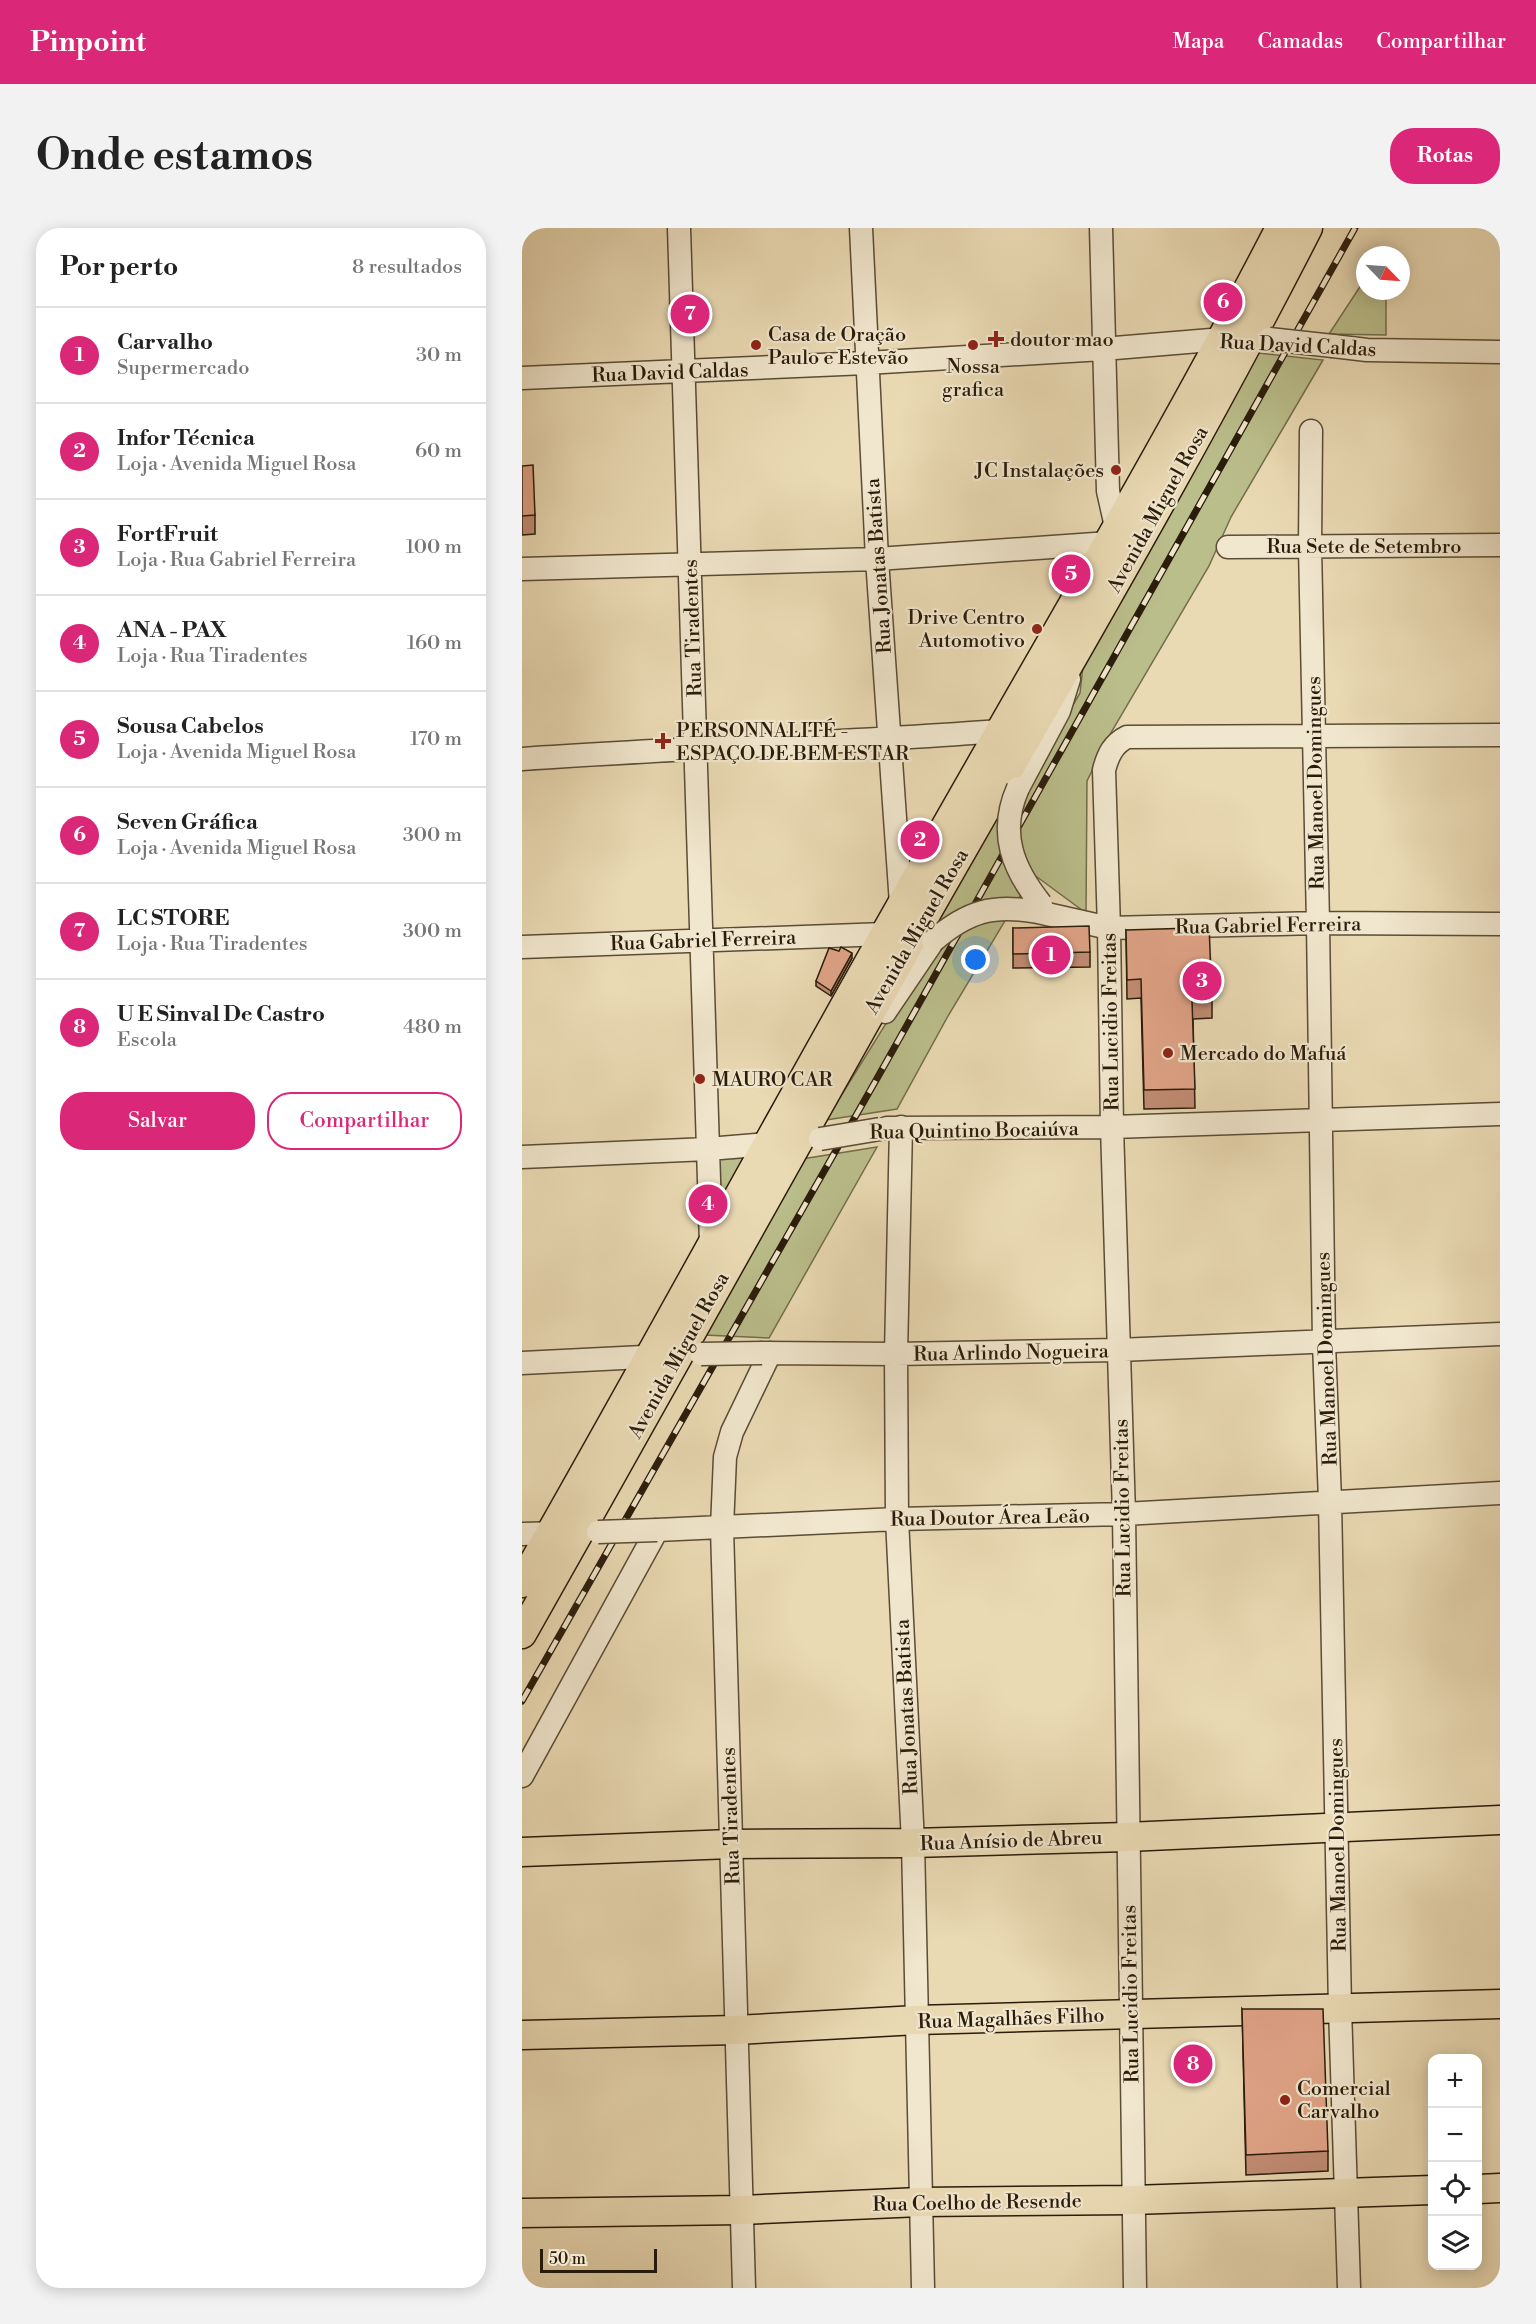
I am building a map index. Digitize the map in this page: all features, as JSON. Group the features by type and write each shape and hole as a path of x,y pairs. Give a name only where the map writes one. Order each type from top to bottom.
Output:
{"main road":[{"name":"Avenida Miguel Rosa","path":"522,1634 589,1532 689,1355 809,1140 837,1071 1076,652 1164,471 1222,338 1280,228"},
{"name":"Avenida Miguel Rosa","path":"522,1583 901,904 1113,537 1260,339 1308,228"},
{"name":"Rua Anísio de Abreu","path":"522,1852 731,1844 913,1843 1127,1837 1500,1820"},
{"name":"Rua Magalhães Filho","path":"522,2034 736,2030 917,2020 1500,2004"},
{"path":"1482,2189 1500,2188"},
{"name":"Rua Coelho de Resende","path":"522,2213 742,2210 920,2202 1133,2200 1428,2190"}],"street":[{"name":"Rua Tiradentes","path":"679,228 711,1244"},
{"name":"Rua Jonatas Batista","path":"861,228 877,559 901,904"},
{"path":"522,569 877,559 1113,537 1108,491 1101,228"},
{"name":"Rua David Caldas","path":"522,378 866,363 1103,349 1222,338 1260,339 1367,350 1500,352"},
{"name":"Rua Manoel Domingues","path":"1311,430 1310,547 1324,1343 1330,1501 1340,2008 1349,2288"},
{"name":"Rua Sete de Setembro","path":"1228,547 1500,545"},
{"path":"1045,911 1025,883 1012,856 1009,841 1010,812 1018,788 1059,711 1076,652"},
{"path":"522,759 695,747 891,739 1000,731"},
{"path":"1315,737 1500,735"},
{"name":"Rua Lucidio Freitas","path":"1135,2288 1124,1514 1104,770 1108,754 1118,741 1127,737 1315,737"},
{"name":"Rua Gabriel Ferreira","path":"837,1071 872,1032 933,941 962,919 992,908 1045,911 1109,928 1318,923 1500,924"},
{"name":"Rua Gabriel Ferreira","path":"522,947 885,934"},
{"name":"Rua Quintino Bocaiúva","path":"522,1157 708,1149 809,1140 890,1128 1112,1127 1500,1114"},
{"name":"Rua Jonatas Batista","path":"890,1128 896,1354 897,1519 913,1843 923,2288"},
{"name":"Rua Arlindo Nogueira","path":"522,1363 766,1353 896,1354 1118,1350 1500,1334"},
{"name":"Rua Tiradentes","path":"744,2288 722,1528 725,1457 736,1423 766,1353"},
{"name":"Rua Doutor Área Leão","path":"522,1534 722,1528 897,1519 1124,1514 1500,1493"},
{"path":"522,1776 657,1530"}],"green space":[{"path":"1356,293 1356,300 1386,300 1386,335 1329,334"},
{"path":"1258,353 1323,360 1231,517 1209,566 1109,736 1087,781 1086,913 1033,874 948,1016 897,1109 826,1120 926,959 941,941 939,920 1002,801 1019,798 1080,693 1083,666"},
{"path":"877,1147 769,1338 705,1335 802,1159"},
{"path":"716,1156 746,1158 725,1201 719,1201"}],"building":[{"path":"533,465 535,515 522,516 522,466"},
{"name":"Mercado do Mafuá","path":"1209,925 1212,999 1192,1000 1195,1089 1144,1090 1141,979 1127,980 1126,930 1193,928 1192,926"},
{"path":"1089,926 1090,952 1013,954 1013,928"},
{"path":"841,947 852,953 831,991 816,981 829,948 839,951"},
{"name":"Comercial Carvalho","path":"1242,2009 1323,2009 1328,2151 1246,2155"}],"railway":[{"path":"522,1701 875,1082 1355,228"}],"place":[{"name":"Seven Gráfica","path":"1223,302"},
{"name":"LC STORE","path":"690,314"},
{"name":"doutor mao","path":"996,339"},
{"name":"Casa de Oração Paulo e Estevão","path":"756,345"},
{"name":"Nossa grafica","path":"973,345"},
{"name":"JC Instalações","path":"1116,470"},
{"name":"Sousa Cabelos","path":"1071,574"},
{"name":"Drive Centro Automotivo","path":"1037,629"},
{"name":"PERSONNALITÉ - ESPAÇO DE BEM ESTAR","path":"663,741"},
{"name":"Infor Técnica","path":"920,840"},
{"name":"Carvalho","path":"1051,955"},
{"name":"FortFruit","path":"1202,981"},
{"name":"Mercado do Mafuá","path":"1168,1053"},
{"name":"MAURO CAR","path":"700,1079"},
{"name":"ANA - PAX","path":"708,1204"},
{"name":"U E Sinval De Castro","path":"1193,2064"},
{"name":"Comercial Carvalho","path":"1285,2100"}]}
